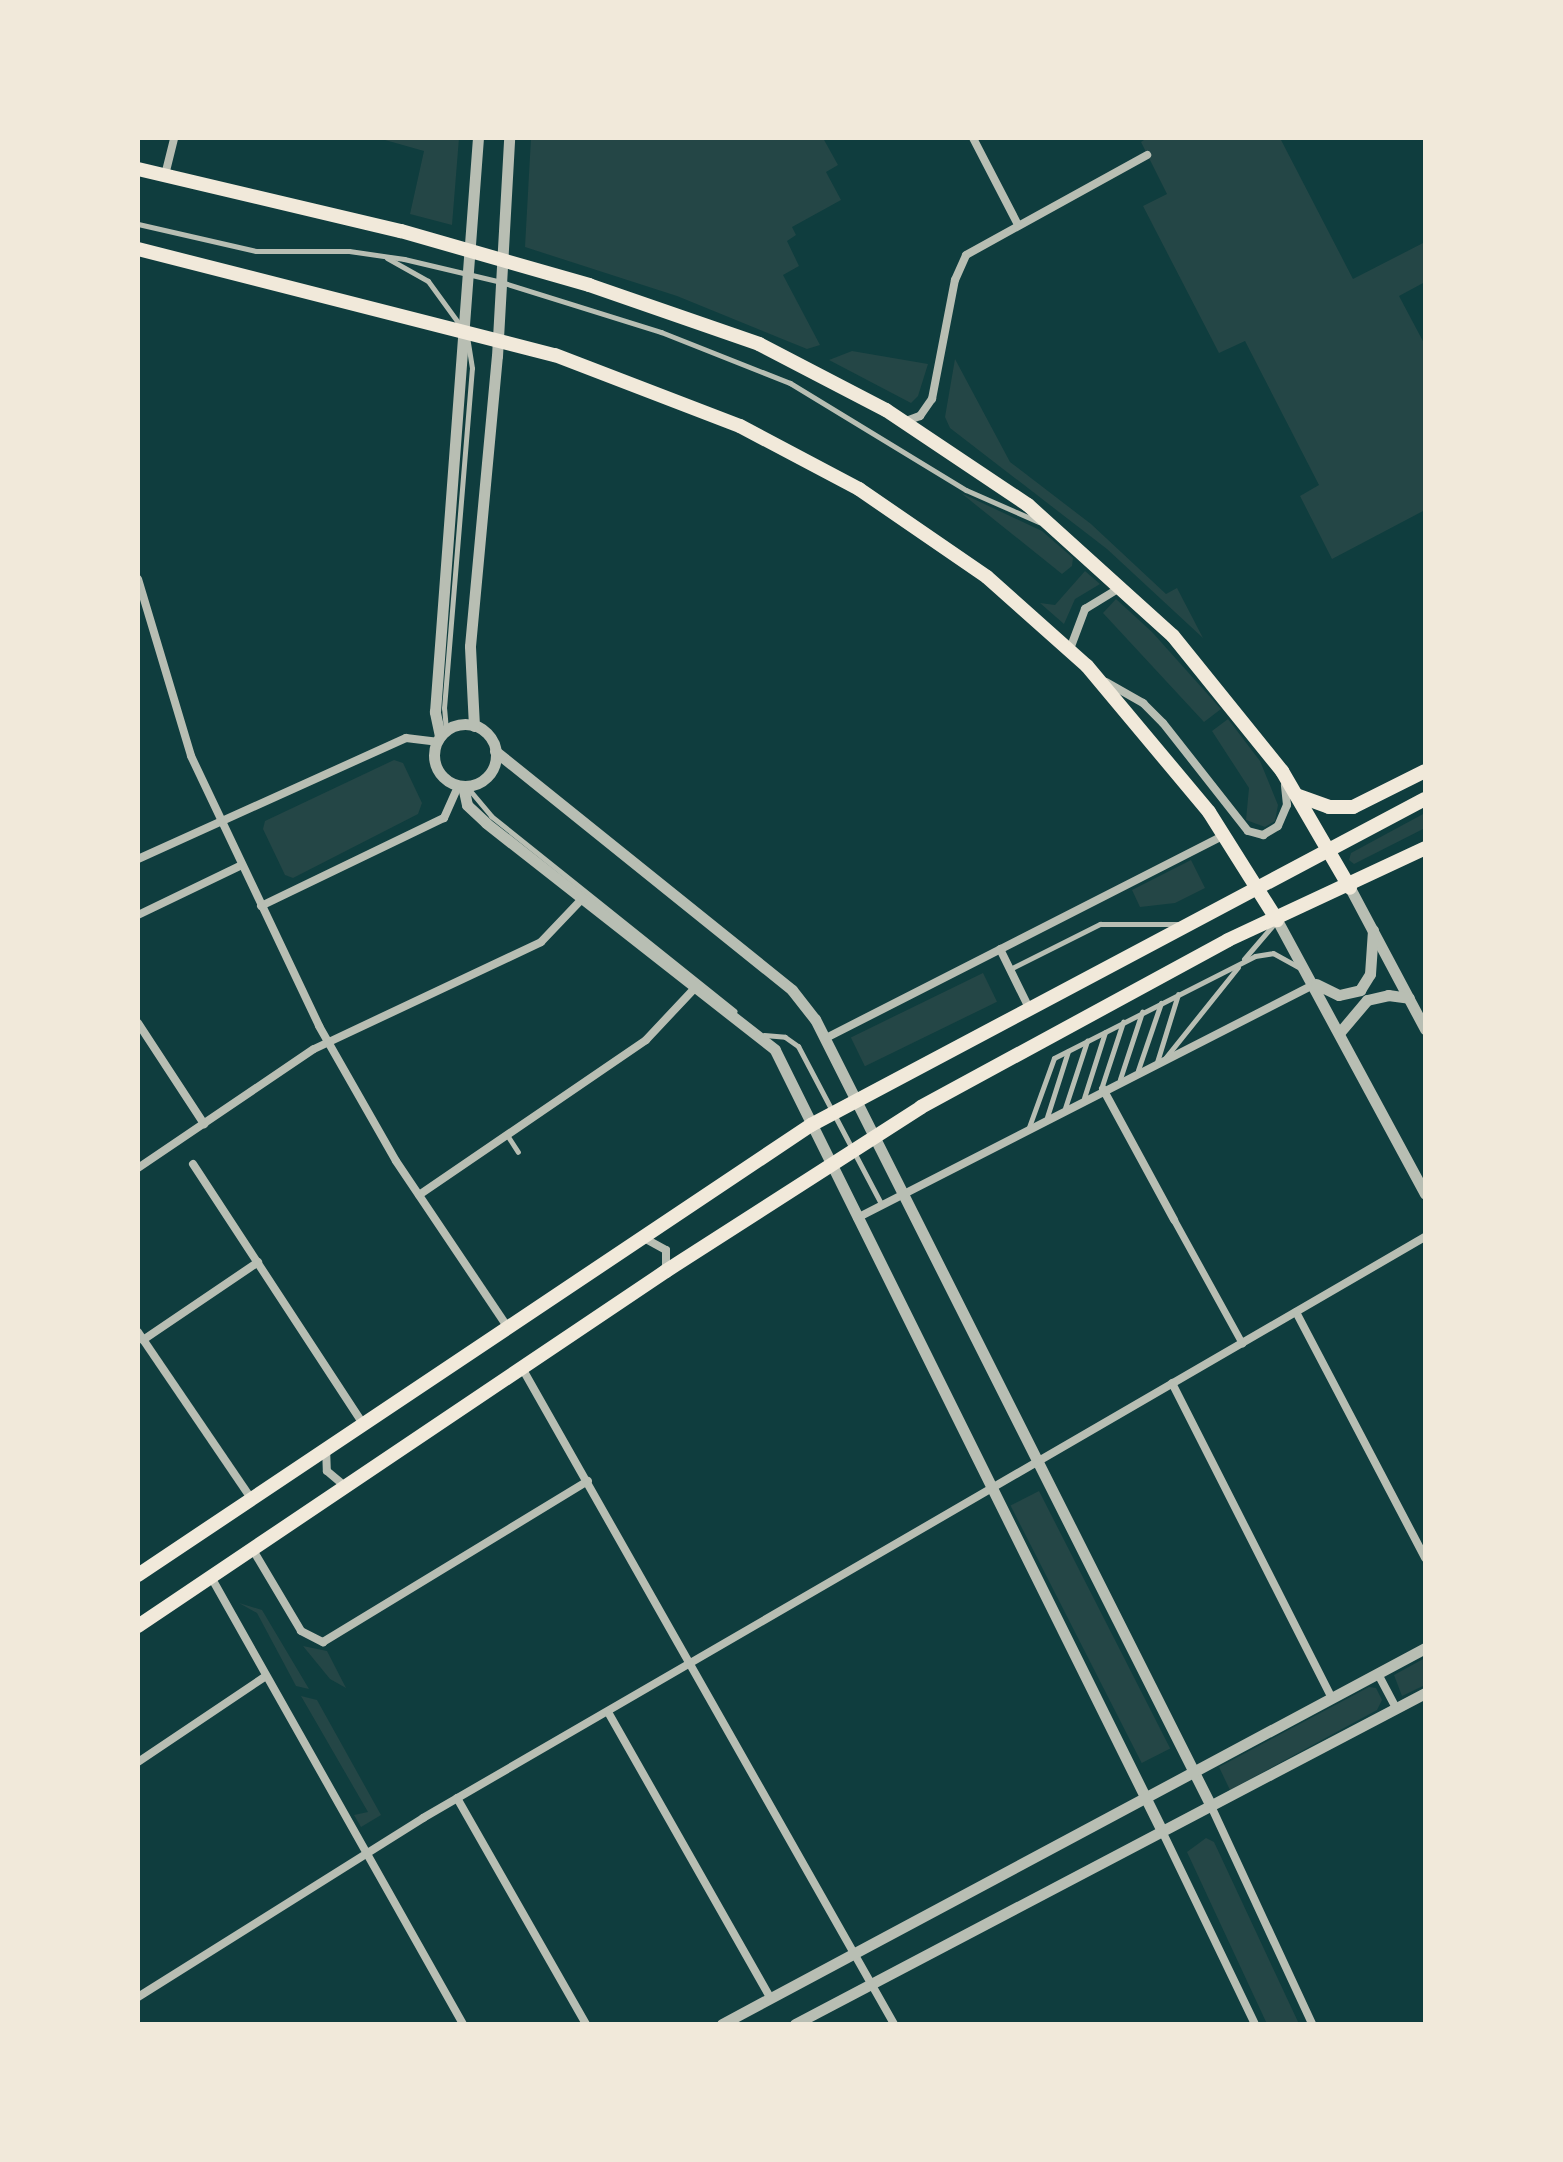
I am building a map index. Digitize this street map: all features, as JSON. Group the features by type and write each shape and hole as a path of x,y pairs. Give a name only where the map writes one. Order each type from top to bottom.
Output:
{"main road":[{"path":"138,169 501,258 743,337 906,421 1055,527 1121,587 1206,673 1299,796 1350,888"},
{"path":"138,249 498,340 657,392 816,464 947,547 1070,649 1158,746 1224,835 1277,920"},
{"path":"1299,796 1329,807 1353,807 1425,771"},
{"path":"140,1569 811,1125 1425,799"},
{"path":"138,1626 666,1271 876,1135 1038,1041 1228,940 1350,888 1425,848"}],"street":[{"path":"165,175 174,138"},
{"path":"478,138 469,250 472,276 435,712 441,736 434,757 439,772 463,785 473,812 693,990 775,1050 1255,2024"},
{"path":"474,726 470,646 498,340 509,138"},
{"path":"973,138 1017,223"},
{"path":"906,421 920,416 935,390 961,263 977,245 1147,155"},
{"path":"138,579 169,694 220,819 327,1042 419,1195 507,1326"},
{"path":"1070,649 1085,609 1121,587"},
{"path":"1098,678 1150,709 1253,834 1272,832 1283,820 1287,800 1282,771"},
{"path":"138,859 220,819 406,738 441,736 474,726 488,735 495,751 792,990 828,1037 1195,1773 1312,2024"},
{"path":"261,906 444,818 463,785 489,774 495,751"},
{"path":"828,1037 1224,835"},
{"path":"138,915 242,865"},
{"path":"1350,888 1425,1029"},
{"path":"138,1168 327,1042 541,942 581,900"},
{"path":"1277,920 1315,984 1425,1194"},
{"path":"1315,984 1339,995 1360,990 1370,974 1373,930"},
{"path":"1000,949 1029,1008"},
{"path":"857,1218 1120,1079 1315,984"},
{"path":"419,1195 646,1040 693,990"},
{"path":"1340,1032 1367,1000 1388,995 1409,998"},
{"path":"138,1023 204,1124"},
{"path":"1102,1089 1242,1343"},
{"path":"193,1164 362,1422"},
{"path":"641,1237 666,1250 666,1271"},
{"path":"138,1997 457,1798 1425,1237"},
{"path":"251,1498 140,1336 199,1302 258,1262"},
{"path":"1296,1312 1425,1558"},
{"path":"522,1368 894,2024"},
{"path":"1172,1383 1332,1698"},
{"path":"327,1447 327,1471 346,1487"},
{"path":"253,1550 301,1631 316,1642 336,1637 588,1481"},
{"path":"211,1577 463,2024"},
{"path":"722,2024 1425,1648"},
{"path":"1378,1674 1396,1708"},
{"path":"138,1762 266,1676"},
{"path":"795,2024 1425,1693"},
{"path":"608,1712 771,1999"},
{"path":"457,1798 586,2024"}],"lane":[{"path":"138,224 256,251 378,255 501,282 661,332 764,371 856,420 966,490 1055,527"},
{"path":"378,255 428,281 465,332"},
{"path":"463,785 491,816 764,1035 775,1050"},
{"path":"1010,969 1100,924 1145,920 1187,925"},
{"path":"1166,1057 1277,920"},
{"path":"1029,1127 1050,1063 1178,993 1241,963 1273,953 1315,984"},
{"path":"1157,1062 1178,993"},
{"path":"1138,1070 1161,1003"},
{"path":"1120,1079 1142,1012"},
{"path":"1102,1089 1123,1022"},
{"path":"1084,1098 1105,1032"},
{"path":"764,1035 785,1037 798,1046 882,1205"},
{"path":"1065,1108 1087,1041"},
{"path":"1047,1117 1068,1051"},
{"path":"507,1135 518,1152"}],"shaded area":[{"path":"378,138 459,138 452,225 410,214 424,151"},
{"path":"531,138 823,138 838,165 826,172 841,200 792,227 796,235 787,241 799,266 783,275 820,345 807,349 677,296 525,247"},
{"path":"1147,138 1280,138 1353,279 1425,242 1425,282 1399,296 1425,345 1425,510 1332,559 1300,496 1319,485 1245,341 1219,353 1143,206 1167,194 1141,142"},
{"path":"852,351 928,364 918,396 911,403 829,360"},
{"path":"955,359 1010,462 1091,524 1166,594 1177,588 1203,638 1107,549 950,428 945,417"},
{"path":"961,493 1042,531 1073,558 1072,566 1062,574"},
{"path":"1085,571 1100,584 1075,599 1064,624 1040,603 1055,605"},
{"path":"1116,599 1152,632 1221,709 1204,722 1103,613"},
{"path":"1228,719 1260,761 1278,805 1275,821 1265,827 1246,820 1249,788 1212,731"},
{"path":"394,760 403,763 422,803 418,814 293,878 285,875 263,829 265,821"},
{"path":"1425,813 1425,828 1354,864 1349,860 1351,853"},
{"path":"1191,860 1205,888 1175,903 1140,907 1132,890"},
{"path":"983,973 997,1002 865,1066 851,1037"},
{"path":"1039,1491 1170,1749 1142,1763 1010,1506"},
{"path":"239,1603 262,1610 309,1689 296,1686 257,1613"},
{"path":"303,1646 327,1651 346,1688 330,1679"},
{"path":"1425,1658 1425,1685 1402,1696 1394,1675"},
{"path":"1369,1687 1376,1688 1382,1700 1377,1710 1230,1790 1219,1767"},
{"path":"301,1696 317,1700 381,1815 361,1827 354,1815 368,1812"},
{"path":"1206,1838 1214,1842 1299,2024 1267,2024 1187,1852"}]}
